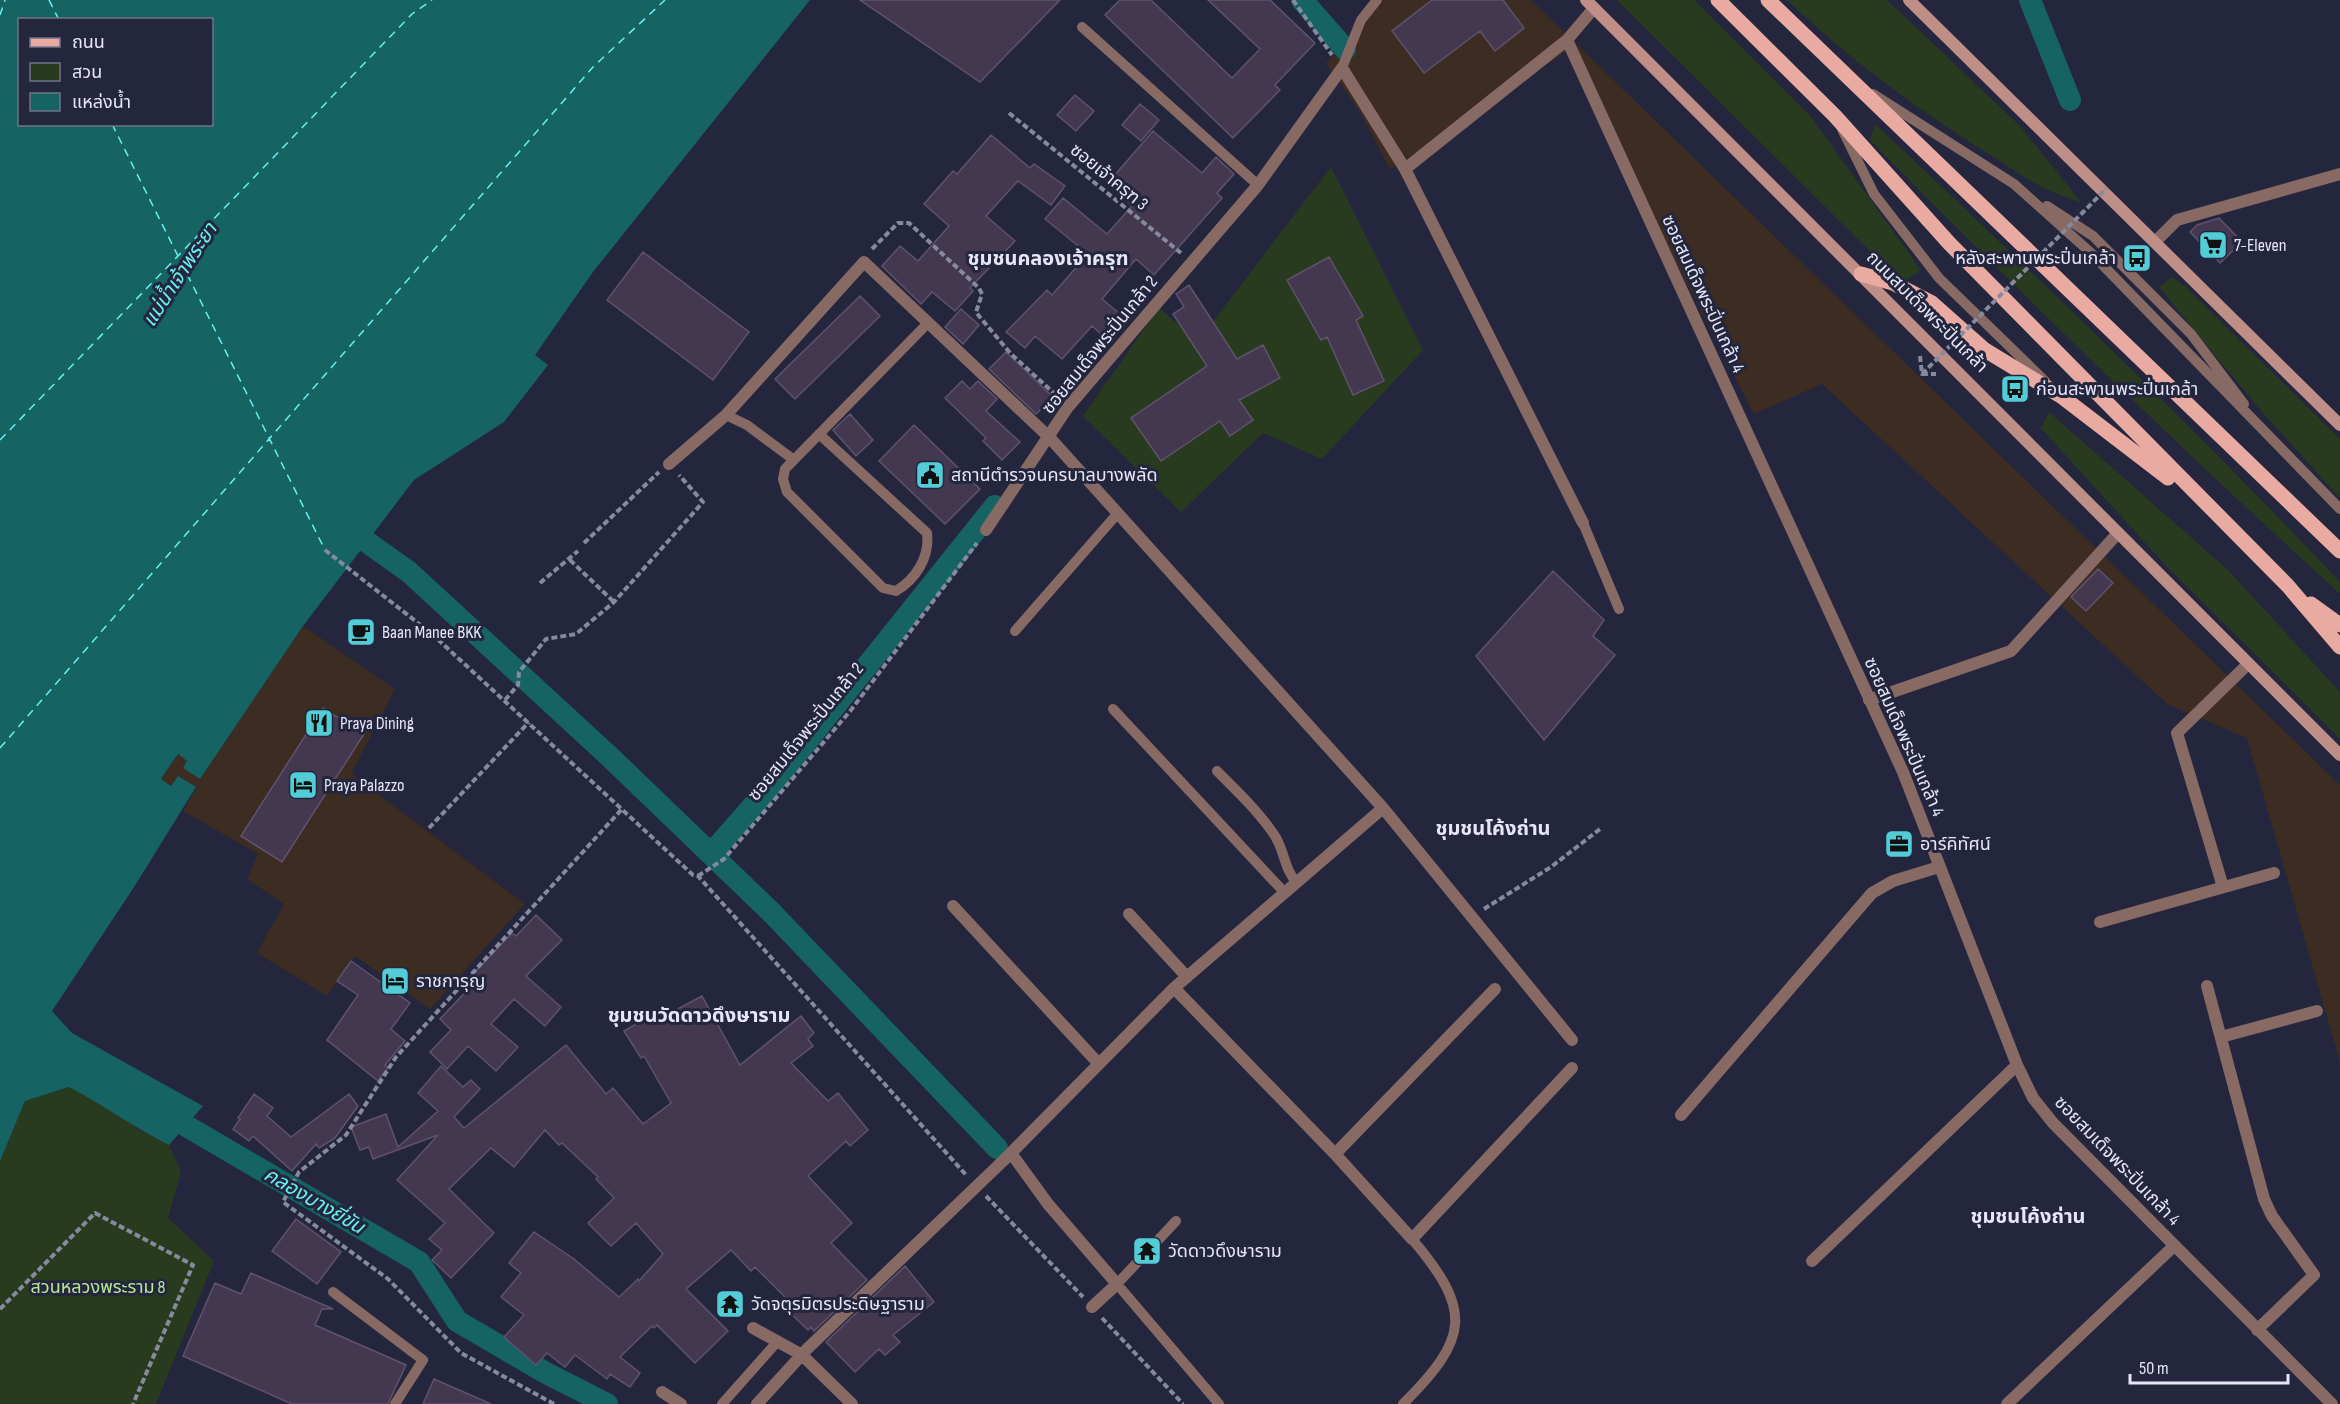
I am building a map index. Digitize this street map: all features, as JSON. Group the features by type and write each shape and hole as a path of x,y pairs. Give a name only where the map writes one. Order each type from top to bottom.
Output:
{"main road":[{"path":"1718,0 1835,116 1949,243 2205,505 2288,586 2340,647"},
{"path":"1768,0 2340,551"},
{"path":"1909,0 2340,425"},
{"name":"ถนนสมเด็จพระปิ่นเกล้า","path":"1590,4 2340,755"},
{"path":"1861,274 1912,291 1932,303 1985,350 2061,396 2101,429 2205,505"},
{"path":"2288,586 2340,625"}],"street":[{"path":"1405,169 1567,40 1590,4"},
{"name":"ซอยสมเด็จพระปิ่นเกล้า 4","path":"1567,40 1903,772 2017,1065 2033,1098 2053,1123 2332,1404"},
{"path":"1341,68 1405,169 1583,523"},
{"name":"ซอยสมเด็จพระปิ่นเกล้า 2","path":"986,530 1050,438 1068,407 1258,185 1341,68"},
{"path":"2155,242 2177,220 2340,174"},
{"path":"669,464 726,415 864,262 1050,438 1383,808 1572,1040"},
{"path":"1869,700 2011,651 2118,532"},
{"path":"2223,887 2177,733 2248,664"},
{"path":"758,1404 802,1355 975,1185 1011,1153 1174,988 1383,808"},
{"path":"1681,1115 1872,893 1893,881 1939,867"},
{"path":"2100,922 2274,873"},
{"path":"954,906 1099,1064"},
{"path":"1129,915 1187,977"},
{"path":"2207,986 2264,1199 2272,1216 2314,1275 2258,1330"},
{"path":"1174,988 1335,1155 1412,1239 1572,1068"},
{"path":"1335,1155 1495,989"},
{"path":"2221,1037 2317,1011"},
{"path":"1812,1261 2017,1065"},
{"path":"1011,1153 1048,1204 1117,1284 1092,1307"},
{"path":"2007,1404 2174,1246"},
{"path":"753,1328 802,1355 852,1404"},
{"path":"662,1392 681,1404"}],"lane":[{"path":"1341,68 1360,20 1377,0"},
{"path":"1082,27 1258,185"},
{"path":"1850,80 2093,236 2183,325 2272,442"},
{"path":"1835,116 1874,194 1939,278 2061,396"},
{"path":"2014,184 2091,252 2272,442 2340,509"},
{"path":"819,434 927,533 926,555 909,583 896,591 883,588 787,492 783,479 785,469 819,434 927,324"},
{"path":"726,415 747,425 794,460"},
{"path":"1015,631 1118,513"},
{"path":"1583,523 1620,609"},
{"path":"1113,709 1285,893"},
{"path":"1217,771 1273,833 1282,848 1288,873 1297,883"},
{"path":"1176,1221 1117,1284 1219,1404"},
{"path":"1403,1404 1428,1379 1449,1348 1457,1314 1450,1290 1437,1269 1412,1239"},
{"path":"333,1292 423,1360 395,1404"},
{"path":"722,1404 778,1341"}],"path":[{"path":"1293,0 1341,68"},
{"name":"ซอยเจ้าครุฑ 3","path":"1009,113 1191,261"},
{"path":"1922,374 2107,188"},
{"path":"864,262 865,257 898,223 909,223 979,288 982,294 976,312 1011,354 1068,407"},
{"path":"505,700 518,686 519,672 546,639 576,634 614,602 703,502 669,464 584,543"},
{"name":"ซอยสมเด็จพระปิ่นเกล้า 2","path":"700,875 724,859 850,710 986,530"},
{"path":"325,550 432,634 693,875 700,875 975,1185"},
{"path":"540,583 578,551"},
{"path":"570,560 614,602"},
{"path":"429,828 530,723"},
{"path":"554,1404 461,1353 388,1278 283,1202 299,1172 346,1135 396,1057 622,809"},
{"path":"1473,916 1551,867 1600,829"},
{"path":"0,1309 95,1213 194,1265 133,1404"}],"shaded area":[{"path":"1383,0 1531,0 2340,785 2340,1062 2247,738 2167,704 1822,384 1754,414 1567,51 1390,170 1362,115 1326,63"},
{"path":"303,626 395,689 351,774 525,904 430,1009 355,956 327,996 257,953 284,904 247,879 258,854 183,811 196,788 171,786 161,780 178,754 187,761 184,768 200,779"}],"green space":[{"path":"1617,0 1694,0 1811,117 1921,270 1902,283"},
{"path":"1787,0 1887,0 2020,126 2081,202 2052,192 2030,180 1932,117 1857,61"},
{"path":"1875,124 2169,406 2340,582 2340,594 2160,426 1927,198 1870,140"},
{"path":"1331,167 1423,350 1322,459 1263,433 1181,512 1083,416 1159,308 1198,341"},
{"path":"2172,277 2185,286 2340,439 2340,498 2256,405 2159,287"},
{"path":"2049,412 2228,570 2340,692 2340,739 2169,569 2041,428"},
{"name":"สวนหลวงพระราม 8","path":"70,1087 114,1112 136,1128 169,1145 181,1172 168,1218 214,1261 156,1404 0,1404 0,1161 25,1101"}],"water":[{"name":"แม่น้ำเจ้าพระยา","path":"0,0 810,0 593,272 535,355 548,365 504,422 414,480 303,626 200,779 183,768 187,761 178,754 161,779 171,786 178,776 196,787 136,884 52,1011 72,1033 203,1106 169,1145 69,1087 25,1101 0,1161"}],"building":[{"path":"860,0 1060,0 980,82"},
{"path":"1120,0 1151,0 1232,78 1260,49 1208,0 1270,0 1315,43 1275,85 1280,90 1233,138 1105,15"},
{"path":"1432,0 1503,0 1524,28 1495,51 1480,31 1424,73 1392,31"},
{"path":"1075,95 1094,111 1076,131 1057,115"},
{"path":"1140,104 1159,120 1141,141 1122,125"},
{"path":"1153,131 1202,173 1216,157 1234,174 1217,193 1222,198 1154,275 1136,259 1102,299 1120,314 1102,335 1092,326 1062,359 1035,336 1025,348 1006,332 1047,290 1052,295 1088,254 1045,219 1063,198 1107,234 1132,206 1107,184"},
{"path":"991,135 1030,168 1034,164 1065,186 1051,205 1018,181 986,216 1015,241 970,288 973,291 955,311 932,292 921,304 882,266 900,246 918,261 949,226 924,204 953,171 957,174"},
{"name":"7-Eleven","path":"2219,218 2242,242 2220,263 2190,232 2197,225"},
{"path":"643,252 749,332 713,380 607,300"},
{"path":"1329,257 1363,316 1356,320 1384,381 1353,395 1327,337 1321,340 1287,280"},
{"path":"1189,285 1237,359 1263,345 1280,378 1239,400 1253,420 1230,436 1220,421 1161,461 1131,418 1207,366 1173,314 1184,307 1176,294"},
{"path":"860,296 880,316 795,399 775,379"},
{"path":"961,309 979,325 963,344 945,327"},
{"path":"1006,352 1053,397 1036,414 989,369"},
{"path":"962,381 970,389 978,381 997,399 986,411 1020,442 1002,460 983,441 986,438 945,398"},
{"path":"850,414 873,440 856,456 833,430"},
{"name":"สถานีตำรวจนครบาลบางพลัด","path":"914,425 980,489 945,524 879,461"},
{"path":"2098,569 2113,583 2086,611 2071,597"},
{"path":"1553,571 1604,620 1593,636 1615,655 1544,740 1476,656"},
{"name":"Praya Palazzo","path":"323,708 364,734 282,862 241,836"},
{"path":"536,915 562,940 526,976 561,1007 545,1026 514,999 491,1024 518,1047 496,1071 468,1046 447,1069 430,1052 451,1030 440,1019 473,984 468,979 512,933 516,936"},
{"path":"351,961 410,1003 391,1029 405,1041 385,1065 388,1068 378,1081 327,1040 358,995 337,981"},
{"path":"702,996 740,1065 801,1016 814,1033 808,1039 813,1046 791,1063 828,1101 838,1093 868,1130 850,1146 846,1141 808,1176 852,1223 831,1243 867,1280 814,1331 811,1327 808,1330 785,1308 790,1302 755,1267 751,1271 731,1250 686,1289 728,1331 695,1363 657,1325 654,1328 652,1326 620,1357 640,1373 630,1387 610,1374 607,1379 575,1355 565,1367 547,1353 536,1365 504,1337 524,1315 501,1297 521,1273 509,1263 534,1232 574,1259 619,1297 638,1279 639,1281 663,1254 636,1223 611,1246 588,1223 614,1198 596,1179 598,1177 562,1143 559,1145 545,1130 514,1167 491,1148 449,1189 494,1233 451,1278 432,1260 442,1250 429,1239 445,1223 397,1180 438,1135 373,1159 369,1147 360,1150 351,1127 386,1114 398,1147 438,1111 418,1093 441,1066 463,1087 471,1080 480,1089 454,1117 464,1128 566,1045 606,1094 613,1088 643,1124 671,1103 644,1056 641,1058 624,1031 650,1016 653,1022"},
{"path":"254,1094 273,1108 267,1116 291,1137 349,1094 358,1106 335,1138 319,1148 316,1144 292,1171 253,1136 249,1141 233,1129"},
{"path":"296,1219 341,1252 317,1284 272,1251"},
{"path":"905,1266 934,1302 893,1335 900,1342 885,1355 879,1349 855,1372 826,1342"},
{"path":"251,1273 333,1309 322,1309 315,1325 406,1365 388,1404 292,1404 183,1356 215,1283 241,1294"},
{"path":"434,1379 491,1404 423,1404"}],"waterway":[{"path":"1302,0 1345,49"},
{"path":"2030,0 2070,100"},
{"path":"711,854 775,781 995,506"},
{"path":"343,525 409,572 610,757 772,913 997,1148"},
{"name":"คลองบางยี่ขัน","path":"159,1110 419,1262 457,1321 546,1373 607,1404"}],"ferry route":[{"path":"0,15 5,0"},
{"path":"49,0 58,18"},
{"path":"0,440 412,14 432,0"},
{"path":"0,748 593,67 665,0"},
{"path":"113,126 325,550"}],"place":[{"name":"7-Eleven","path":"2213,245"},
{"name":"หลังสะพานพระปิ่นเกล้า","path":"2137,258"},
{"name":"ก่อนสะพานพระปิ่นเกล้า","path":"2015,389"},
{"name":"สถานีตำรวจนครบาลบางพลัด","path":"930,475"},
{"name":"Baan Manee BKK","path":"361,632"},
{"name":"Praya Dining","path":"319,723"},
{"name":"Praya Palazzo","path":"303,785"},
{"name":"อาร์คิทัศน์","path":"1899,844"},
{"name":"ราชการุญ","path":"395,981"},
{"name":"วัดดาวดึงษาราม","path":"1147,1251"},
{"name":"วัดจตุรมิตรประดิษฐาราม","path":"730,1304"}],"district":[{"name":"ชุมชนคลองเจ้าครุฑ","path":"1048,259"},
{"name":"ชุมชนโค้งถ่าน","path":"1493,829"},
{"name":"ชุมชนวัดดาวดึงษาราม","path":"699,1016"},
{"name":"ชุมชนโค้งถ่าน","path":"2028,1217"}]}
